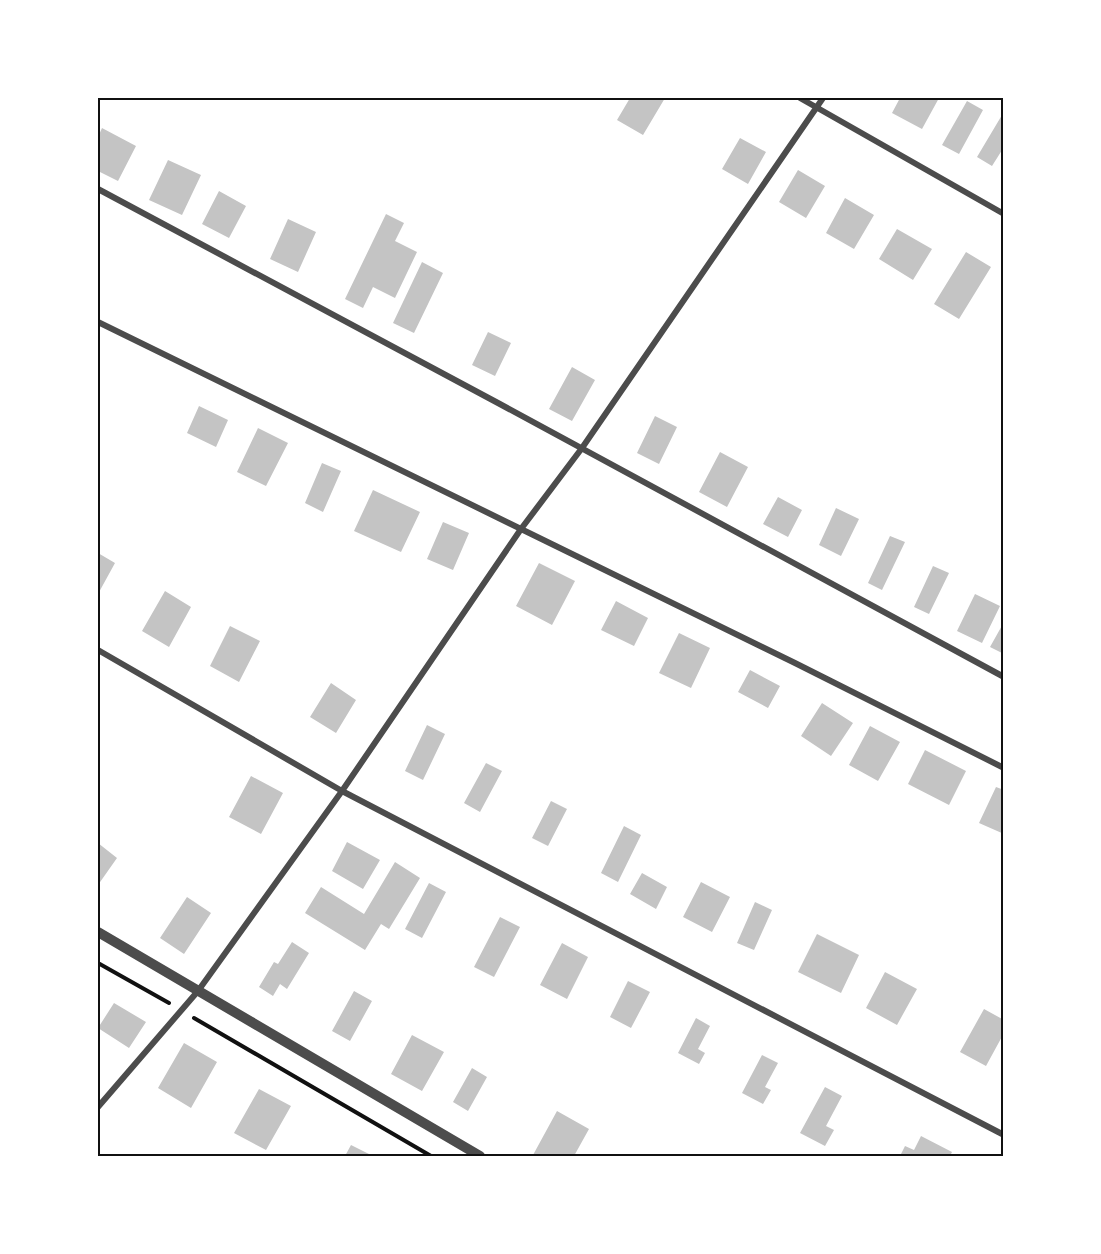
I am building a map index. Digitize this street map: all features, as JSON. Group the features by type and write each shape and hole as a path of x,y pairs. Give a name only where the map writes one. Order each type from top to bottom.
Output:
{"street":[{"path":"800,98 1004,214"},
{"path":"98,1107 198,991 342,791 521,529 582,448 823,98"},
{"path":"98,189 1004,677"},
{"path":"98,322 795,663 1004,768"},
{"path":"98,650 342,791 1004,1135"},
{"path":"98,932 480,1156"}],"path":[{"path":"98,963 431,1156"}],"building":[{"path":"630,98 665,98 643,135 617,120"},
{"path":"900,98 939,98 922,129 892,113"},
{"path":"967,101 983,110 959,154 942,145"},
{"path":"1002,115 1004,116 1004,147 992,166 977,157"},
{"path":"102,128 136,146 118,181 98,171 98,137"},
{"path":"740,138 766,152 748,184 722,169"},
{"path":"168,160 201,175 182,215 149,200"},
{"path":"798,170 825,186 806,218 779,202"},
{"path":"219,191 246,206 229,238 202,224"},
{"path":"845,198 874,215 854,249 826,233"},
{"path":"386,214 404,223 395,241 417,252 395,298 373,287 363,308 345,299"},
{"path":"288,219 316,232 298,272 270,259"},
{"path":"897,229 932,249 913,280 879,259"},
{"path":"966,252 991,267 959,319 934,304"},
{"path":"422,262 443,273 414,333 393,323"},
{"path":"488,332 511,343 495,376 472,365"},
{"path":"572,367 595,380 572,421 549,409"},
{"path":"199,406 228,420 216,447 187,433"},
{"path":"655,416 677,427 659,464 637,453"},
{"path":"258,428 288,443 266,486 237,472"},
{"path":"720,452 748,467 727,507 699,492"},
{"path":"322,463 341,471 323,512 305,503"},
{"path":"373,490 420,512 401,552 354,531"},
{"path":"778,497 802,510 788,537 763,524"},
{"path":"836,508 859,519 841,556 819,545"},
{"path":"443,522 469,533 453,570 427,559"},
{"path":"890,536 905,542 882,590 868,583"},
{"path":"98,553 115,563 98,594"},
{"path":"539,563 575,581 552,625 516,606"},
{"path":"933,566 949,573 929,614 914,607"},
{"path":"165,591 191,607 169,647 142,631"},
{"path":"975,594 1000,606 982,643 957,631"},
{"path":"616,601 648,618 634,646 601,630"},
{"path":"1004,622 1004,654 990,647"},
{"path":"230,626 260,641 239,682 210,666"},
{"path":"679,633 710,648 691,688 659,673"},
{"path":"750,670 780,686 768,708 738,692"},
{"path":"331,683 356,700 336,733 310,717"},
{"path":"822,703 853,723 831,756 801,736"},
{"path":"427,725 445,734 423,780 405,771"},
{"path":"870,726 900,742 878,781 849,765"},
{"path":"925,750 966,771 949,805 908,784"},
{"path":"486,763 502,771 480,812 464,803"},
{"path":"251,776 283,793 261,834 229,817"},
{"path":"996,787 1004,790 1004,834 979,823"},
{"path":"551,801 567,809 548,846 532,838"},
{"path":"624,826 641,835 618,882 601,873"},
{"path":"347,842 380,860 363,889 332,871"},
{"path":"98,843 117,858 98,885"},
{"path":"395,862 420,878 389,929 381,924 365,950 305,913 321,887 364,914"},
{"path":"642,873 667,887 656,909 630,894"},
{"path":"701,882 730,897 712,932 683,917"},
{"path":"429,883 446,892 422,938 405,929"},
{"path":"187,897 211,913 184,954 160,938"},
{"path":"755,902 772,910 754,950 737,943"},
{"path":"500,917 520,927 494,977 474,967"},
{"path":"817,934 859,955 841,993 798,972"},
{"path":"292,942 309,953 287,989 280,984 273,996 259,987 274,962 278,964"},
{"path":"562,943 588,957 567,999 540,985"},
{"path":"885,972 917,989 897,1025 866,1008"},
{"path":"628,981 650,992 631,1028 610,1017"},
{"path":"354,991 372,1001 350,1041 332,1031"},
{"path":"114,1003 146,1022 129,1048 98,1028"},
{"path":"984,1009 1004,1020 1004,1033 986,1066 960,1052"},
{"path":"696,1018 710,1026 698,1049 705,1053 699,1064 678,1053"},
{"path":"412,1035 444,1052 422,1091 391,1074"},
{"path":"184,1043 217,1062 191,1108 158,1088"},
{"path":"762,1055 778,1063 765,1087 771,1090 763,1104 742,1093"},
{"path":"472,1068 487,1077 468,1111 453,1102"},
{"path":"825,1087 842,1096 826,1126 834,1130 825,1146 800,1133"},
{"path":"259,1089 291,1106 266,1150 234,1133"},
{"path":"557,1111 589,1129 574,1156 533,1155"},
{"path":"921,1136 952,1152 950,1156 900,1156 905,1146 914,1150"},
{"path":"351,1145 373,1156 345,1156"}]}
